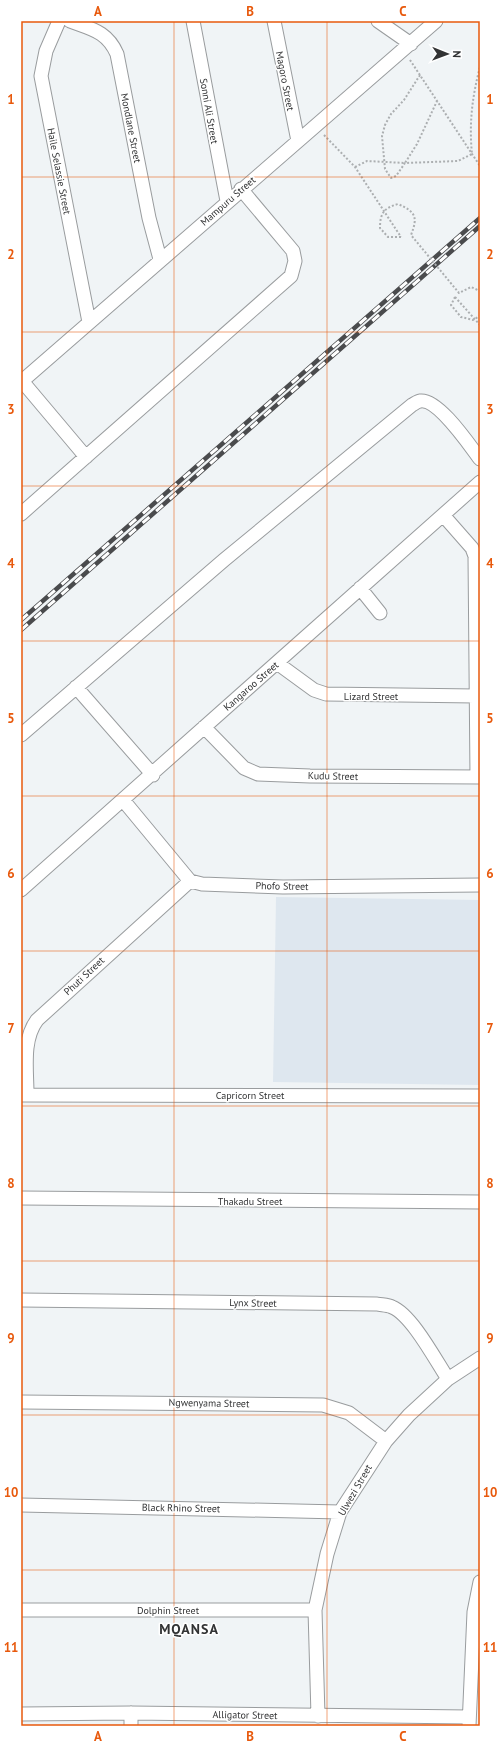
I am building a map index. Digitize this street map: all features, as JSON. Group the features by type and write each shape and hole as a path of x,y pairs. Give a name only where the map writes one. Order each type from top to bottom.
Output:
{"street":[{"name":"Haile Selassie Street","path":"59,21 46,51 41,76 89,322"},
{"name":"Mondlane Street","path":"70,21 101,33 108,39 117,54 149,218 160,259"},
{"name":"Sonni Ali Street","path":"193,21 227,201"},
{"name":"Magoro Street","path":"274,21 298,141"},
{"path":"378,21 407,47"},
{"name":"Mampuru Street","path":"22,381 160,259 436,21"},
{"path":"21,514 291,276 295,261 293,251 241,189"},
{"path":"22,381 86,457"},
{"path":"21,735 224,560 412,405 421,401 430,402 439,408 480,459"},
{"name":"Kangaroo Street","path":"21,890 480,482"},
{"path":"443,515 472,548 475,556 475,696 479,777"},
{"path":"360,588 380,613"},
{"name":"Lizard Street","path":"277,663 314,690 326,694 475,696"},
{"path":"76,687 153,774"},
{"name":"Kudu Street","path":"204,727 244,768 258,774 310,776 479,777"},
{"path":"123,800 190,881"},
{"name":"Phofo Street","path":"190,881 202,884 282,886 480,885"},
{"name":"Phuti Street","path":"24,1095 27,1046 31,1028 36,1020 190,881"},
{"name":"Capricorn Street","path":"24,1095 480,1096"},
{"name":"Thakadu Street","path":"21,1198 480,1202"},
{"name":"Lynx Street","path":"21,1300 377,1304 393,1307 402,1313 412,1323 448,1379"},
{"name":"Ulwezi Street","path":"318,1716 315,1610 327,1554 340,1512 386,1441 409,1415 448,1379 480,1358"},
{"name":"Ngwenyama Street","path":"21,1402 323,1405 349,1413 386,1441"},
{"name":"Black Rhino Street","path":"21,1505 340,1512"},
{"path":"469,1722 474,1612 480,1582"},
{"name":"Dolphin Street","path":"21,1610 315,1610"},
{"name":"Alligator Street","path":"21,1714 131,1720 258,1721 318,1716 469,1722"}],"path":[{"path":"407,47 420,75 480,166"},
{"path":"472,154 470,129 472,102 480,67"},
{"path":"420,75 404,100 391,114 385,125 382,136 384,161 385,169 391,178 396,176 417,144 437,101"},
{"path":"315,126 355,167 401,237 388,237 380,228 380,217 387,207 398,204 409,209 416,217 416,223 411,235 459,293 471,287 480,292"},
{"path":"355,167 367,161 405,163 458,161 472,154"},
{"path":"480,316 474,320 461,317 451,305 455,297 480,325"}],"shaded area":[{"path":"276,897 480,900 480,1085 273,1082"}],"railway":[{"path":"21,620 480,218"},
{"path":"21,630 480,226"}],"district":[{"name":"MQANSA","path":"189,1629"}]}
